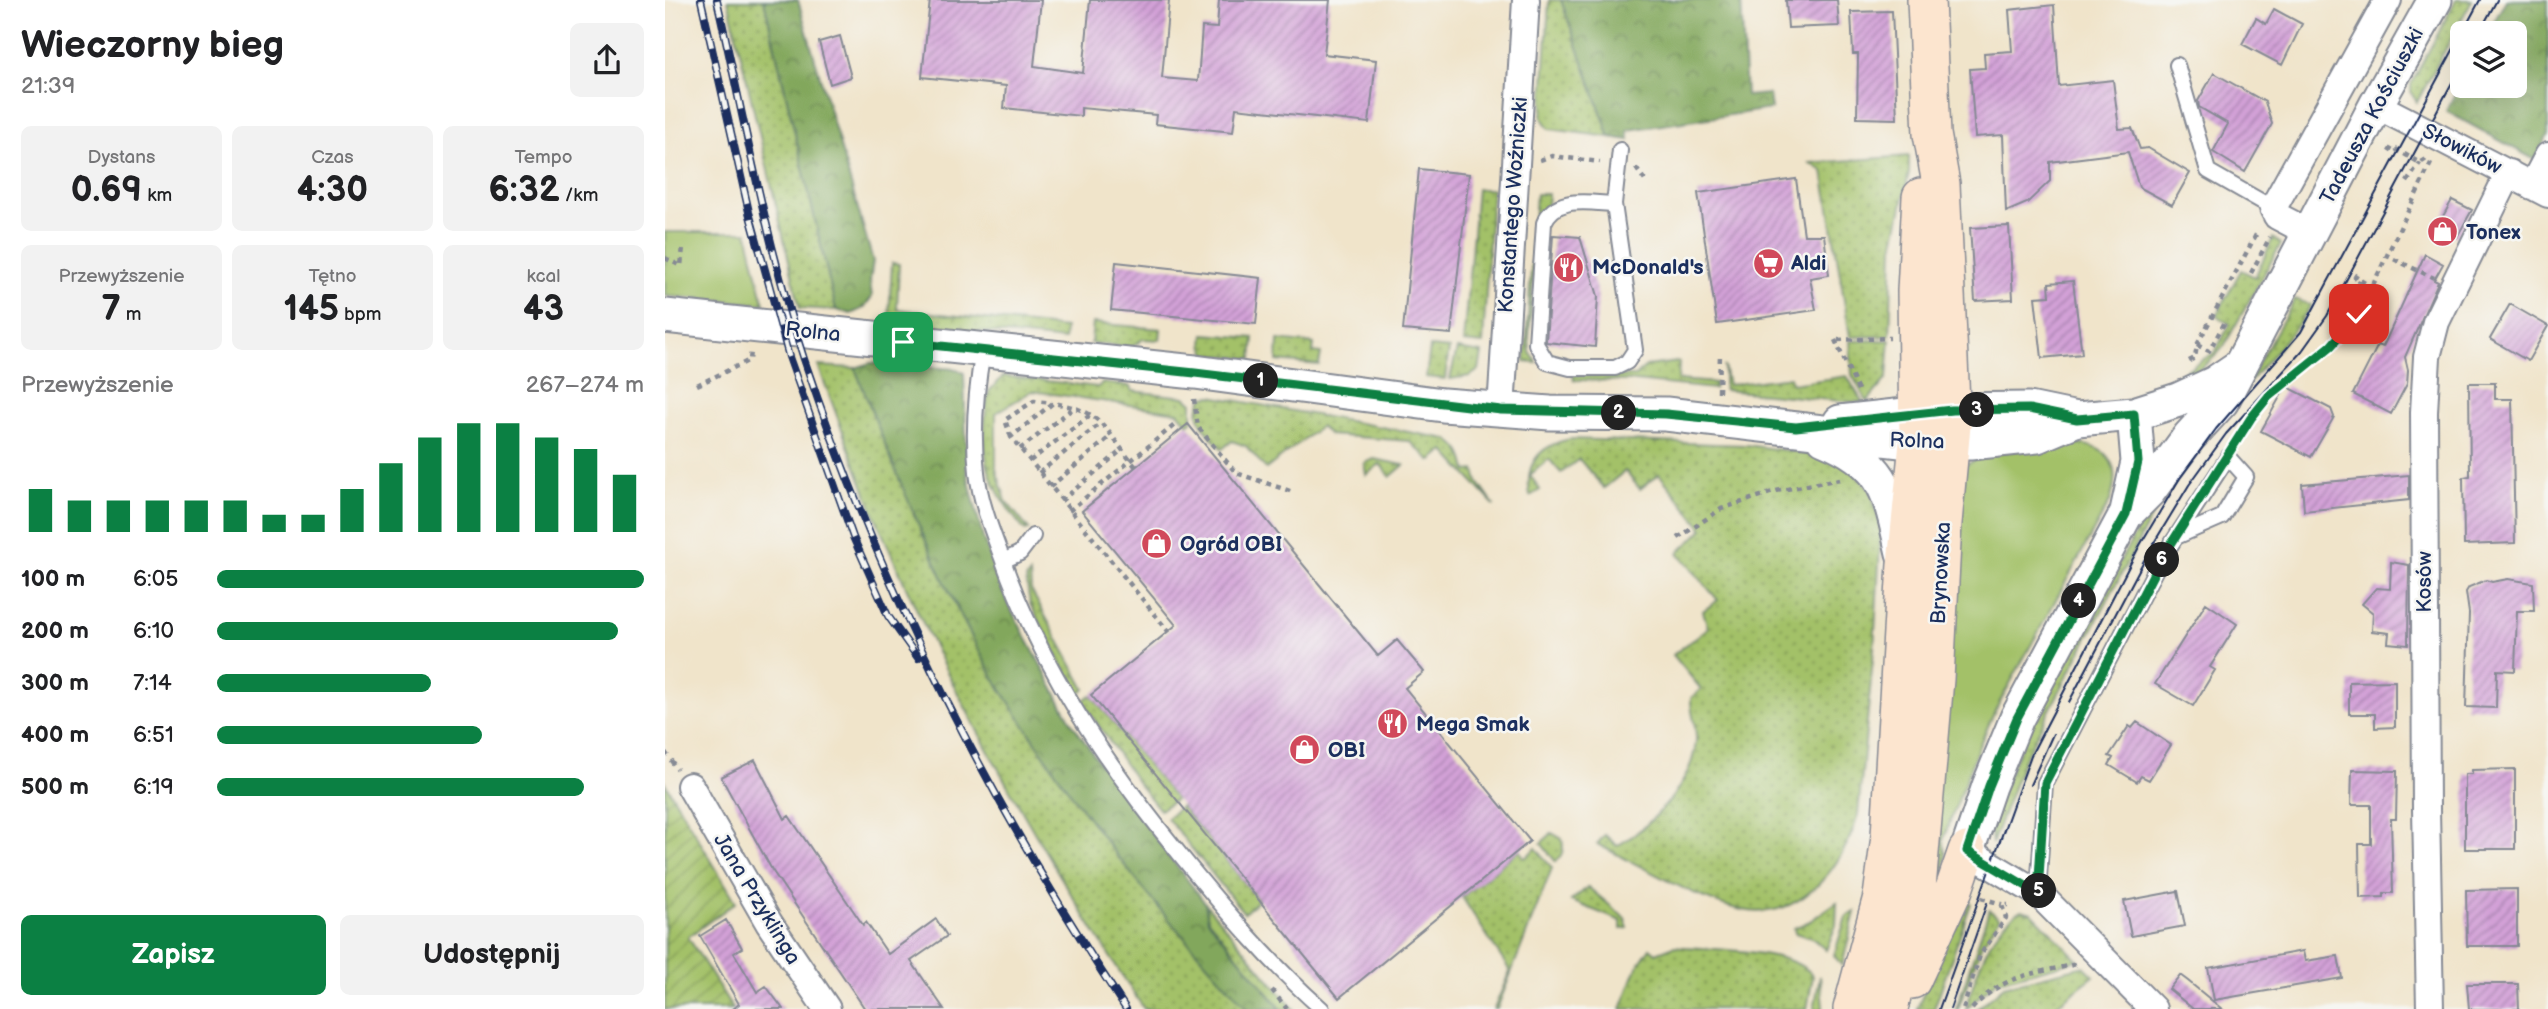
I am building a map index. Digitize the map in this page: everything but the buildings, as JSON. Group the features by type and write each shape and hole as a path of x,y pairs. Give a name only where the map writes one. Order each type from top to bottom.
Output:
{"main road":[{"name":"Brynowska","path":"1889,1009 1917,888 1932,727 1935,427 1916,291 1921,196 1932,134 1926,0"},
{"name":"Brynowska","path":"1852,1009 1866,965 1882,897 1890,836 1906,564 1935,427"},
{"path":"1898,1009 1954,889 1967,851"}],"street":[{"name":"Konstantego Woźniczki","path":"1501,410 1526,0"},
{"name":"Tadeusza Kościuszki","path":"2273,219 2388,0"},
{"name":"Tadeusza Kościuszki","path":"1967,851 1989,786 2017,718 2126,514 2149,491 2189,436 2221,401 2376,105 2435,0"},
{"name":"Słowików","path":"2376,105 2540,190"},
{"path":"2540,190 2548,156"},
{"name":"Kosów","path":"2430,1009 2425,795 2424,412 2427,357 2436,322 2509,173"},
{"path":"2273,219 2310,233"},
{"name":"Rolna","path":"665,316 1501,410 1666,414 1796,427 1935,427 2038,436 2077,419 2134,414 2178,400 2215,383 2237,368"},
{"path":"2126,514 2138,462 2134,414"},
{"path":"1796,427 1839,444 1860,456 1876,471 1890,499 1906,564"},
{"name":"Jana Przyklinga","path":"690,786 769,923 827,1009"},
{"path":"1967,851 2038,893 2153,1009"}],"lane":[{"path":"2177,65 2208,171 2273,219"},
{"path":"1613,204 1561,204 1547,215 1544,223 1536,344 1547,362 1557,366 1615,368 1627,362 1635,350 1613,204 1620,157"},
{"path":"983,350 975,404 977,473 1015,595 1048,663 1081,722 1122,782 1234,920 1322,1009"},
{"path":"2038,893 2045,783 2119,638 2176,537 2228,457 2246,477 2222,517 2176,537"},
{"path":"1003,561 1020,553 1033,536"}],"path":[{"path":"2228,457 2234,441 2268,397 2331,346 2359,314 2435,154"},
{"path":"1514,186 1532,187 1536,164 1543,157 1552,156 1620,157 1642,172 1646,182"},
{"path":"2407,182 2420,163"},
{"path":"2251,273 2273,219"},
{"path":"2183,365 2195,358 2197,345 2260,228 2273,219"},
{"path":"665,258 681,267 683,247"},
{"path":"2385,255 2453,287"},
{"path":"2357,274 2355,277 2370,286"},
{"path":"2340,318 2360,281"},
{"path":"2197,345 2209,351 2225,322"},
{"path":"1861,396 1836,340 1894,337"},
{"path":"697,384 750,360 751,343"},
{"path":"1719,393 1720,355"},
{"path":"1192,391 1198,426 1236,473 1293,492"},
{"path":"1708,392 1733,395"},
{"path":"1134,464 1093,413 1076,407 1034,401 1005,420 1010,437 1168,631"},
{"path":"1010,437 1053,403"},
{"path":"1020,449 1076,407"},
{"path":"1030,461 1093,413"},
{"path":"1039,473 1101,423"},
{"path":"1069,511 1134,464 1177,423"},
{"path":"1049,486 1111,436"},
{"path":"1061,501 1122,450"},
{"path":"1678,538 1721,509 1776,491 1849,477"},
{"path":"1963,1009 1980,955 2006,918 2002,905"},
{"path":"1972,1009 1988,991 2005,982 2086,962 2100,955"}],"green space":[{"path":"728,0 764,0 836,310 800,308"},
{"path":"764,0 798,0 873,261 870,281 872,297 864,308 851,314 836,310"},
{"path":"1549,0 1561,0 1610,137 1549,129 1542,118"},
{"path":"1561,0 1741,0 1746,96 1769,94 1771,109 1628,130 1629,140 1610,137"},
{"path":"2456,0 2472,0 2461,21 2450,21 2450,41 2417,102 2411,93 2411,84"},
{"path":"2506,0 2548,0 2548,135 2535,160 2446,111 2453,98 2527,98 2527,21 2495,21"},
{"path":"1909,156 1909,173 1893,248 1890,336 1850,337 1823,171 1810,163"},
{"path":"1477,189 1492,189 1483,344 1463,342"},
{"path":"1536,194 1548,194 1547,205 1538,222 1529,337 1530,352 1537,363 1525,362"},
{"path":"665,232 747,232 764,304 665,296"},
{"path":"2273,238 2281,244 2224,346 2196,371 2162,385 2215,352 2230,324 2216,316 2241,270 2255,277"},
{"path":"892,263 899,264 897,309 1065,328 1064,340 893,323 889,315"},
{"path":"2295,299 2311,305 2301,321 2213,426 2154,512 2023,761 1992,844 1990,818 2034,716 2165,480 2254,371"},
{"path":"1093,323 1161,329 1160,340 1143,339 1132,347 1091,343"},
{"path":"1204,334 1254,338 1252,359 1207,354 1203,345"},
{"path":"1278,340 1314,344 1313,352 1321,353 1319,365 1277,361"},
{"path":"1890,340 1887,378 1867,402 1852,375 1850,341"},
{"path":"1430,347 1449,349 1445,379 1426,377"},
{"path":"1457,349 1482,353 1479,370 1470,376 1450,379"},
{"path":"1679,362 1678,380 1715,383 1714,389 1635,381 1574,380 1573,375 1636,376 1646,366"},
{"path":"871,363 957,369 964,373 967,473 983,538 1008,604 1072,723 1112,781 1205,903 1208,920 1281,1009 1248,1009 1191,946 1086,814 1002,691 953,599 886,446 855,368"},
{"path":"818,366 855,368 935,561 996,682 1109,846 1162,912 1248,1009 1144,1009 1037,837 940,658 883,535"},
{"path":"1724,366 1728,385 1790,377 1792,384 1847,376 1863,403 1724,390"},
{"path":"1004,376 1098,387 1102,383 1129,386 1132,391 1185,397 1192,403 1192,421 1188,424 1178,412 1032,391 996,413 996,469 1006,501 1029,530 1025,531 1002,500 989,471 986,456 984,440 989,391"},
{"path":"1211,396 1447,439 1461,452 1467,471 1475,470 1478,482 1495,506 1444,450 1431,461 1409,441 1329,435 1321,426 1266,469 1246,446 1232,441 1222,449 1206,431 1198,411 1204,397"},
{"path":"1570,439 1746,445 1791,451 1843,462 1870,489 1881,529 1874,649 1858,814 1843,852 1831,870 1802,898 1784,907 1764,911 1726,906 1689,891 1597,844 1605,835 1617,846 1644,827 1669,802 1687,772 1696,741 1691,698 1701,689 1673,655 1708,628 1703,611 1718,600 1678,553 1703,529 1659,474 1640,489 1625,471 1604,488 1579,459 1561,473 1549,459 1530,475 1540,490 1530,496 1529,475 1536,458 1549,446"},
{"path":"2076,444 2098,449 2111,461 2114,479 2110,501 1996,709 1978,748 1943,840 1946,856 1943,874 1928,877 1965,465 1991,453"},
{"path":"1374,459 1404,465 1390,477 1380,464 1366,475 1364,463"},
{"path":"1030,574 1031,590 1085,689 1078,695 1030,604 1026,579"},
{"path":"1091,695 1176,799 1160,810 1137,782 1082,701"},
{"path":"665,783 736,902 688,937 733,1009 665,1009"},
{"path":"1181,806 1259,900 1244,913 1167,818"},
{"path":"1552,833 1562,839 1563,843 1562,854 1556,862 1541,843"},
{"path":"1536,848 1552,868 1497,1009 1494,1009 1510,971 1462,897 1519,850 1525,858"},
{"path":"1588,887 1625,918 1628,928 1621,929 1621,921 1571,901"},
{"path":"1963,900 1971,903 1934,1009 1917,1009"},
{"path":"1837,902 1836,925 1826,950 1812,938 1795,933 1794,928 1810,921"},
{"path":"1205,903 1294,1009 1281,1009 1208,920"},
{"path":"1989,910 2000,918 1982,944 1956,1009"},
{"path":"2021,910 2032,913 2078,960 1995,982 1966,1009 1979,968 1992,941 2000,929"},
{"path":"1855,912 1842,966 1834,955 1846,917"},
{"path":"1674,946 1769,955 1803,967 1813,976 1807,1009 1621,1009 1637,967 1650,948 1656,953"},
{"path":"2084,966 2094,976 2051,1009 1977,1009 2004,986"},
{"path":"1820,976 1823,1009 1814,1009"}],"tram line":[{"path":"1939,1009 2031,755 2140,545 2180,478 2216,429 2301,332 2480,0"},
{"path":"2486,21 2497,0"},
{"path":"2069,702 2149,551 2189,485 2226,434 2302,351 2327,316 2450,86"},
{"path":"2030,785 2053,734"},
{"path":"1950,1009 1987,903"}],"railway":[{"path":"701,0 749,212 789,357 853,537 888,616 918,658"},
{"path":"717,0 790,315 834,445 868,529 904,612 986,775 1030,855 1126,1009"}],"place":[{"name":"Tonex","path":"2443,232"},
{"name":"Aldi","path":"1768,263"},
{"name":"McDonald's","path":"1569,267"},
{"name":"Ogród OBI","path":"1157,544"},
{"name":"Mega Smak","path":"1393,724"},
{"name":"OBI","path":"1305,750"}],"route":[{"path":"903,342 1195,373 1501,410 1666,414 1796,427 1952,410 2029,409 2077,419 2134,414 2138,462 2126,514 2017,718 1989,786 1967,851 2038,893 2045,783 2159,563 2251,418 2268,397 2331,346 2359,314"}]}
